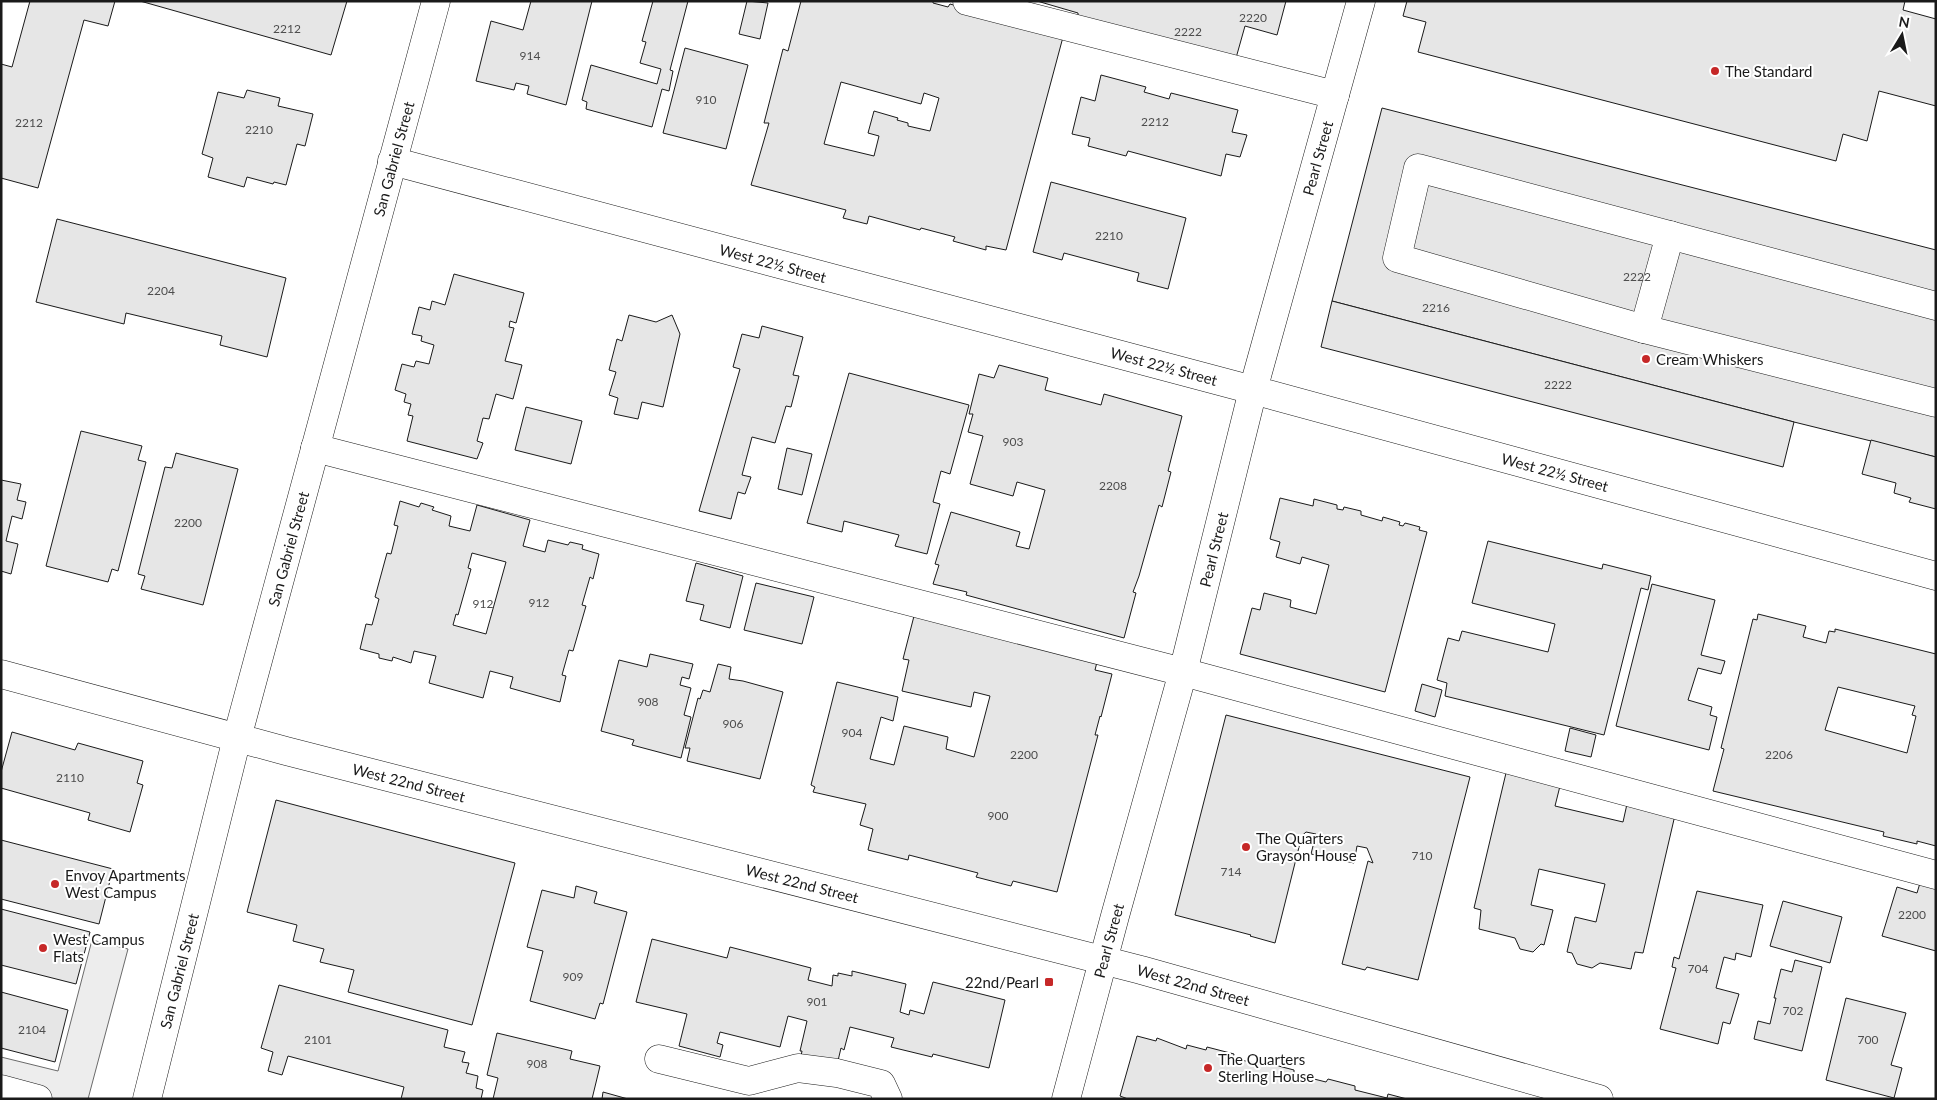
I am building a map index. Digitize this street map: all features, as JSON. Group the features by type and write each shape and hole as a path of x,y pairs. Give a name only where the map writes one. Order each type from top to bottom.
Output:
{"street":[{"name":"San Gabriel Street","path":"147,1099 237,738 436,1"},
{"path":"967,1 1336,96"},
{"name":"Pearl Street","path":"1066,1099 1183,672 1253,390 1361,1"},
{"name":"West 22½ Street","path":"392,161 1253,390 1936,576"},
{"path":"1936,306 1418,168 1397,258 1644,329 1936,403"},
{"path":"1644,329 1670,235"},
{"path":"315,448 1183,672 1936,875"},
{"name":"West 22nd Street","path":"1,674 237,738 1103,960 1599,1099"},
{"path":"659,1059 749,1081 798,1068 837,1073 881,1084 888,1099"},
{"path":"1,1089 38,1099"}],"shaded area":[{"path":"92,940 128,949 88,1099 1,1099 1,1057 58,1071"}],"building":[{"path":"30,1 115,1 108,26 84,20 38,188 1,178 1,64 12,67"},
{"path":"140,1 347,1 331,55"},
{"path":"531,1 592,1 566,105 527,94 529,86 516,83 514,90 476,81 491,21 523,30"},
{"path":"653,1 688,1 670,70 673,71 669,91 662,89 652,127 586,109 587,102 582,100 591,65 657,84 661,69 640,63 646,42 642,41"},
{"path":"747,1 768,3 760,39 739,34"},
{"path":"801,1 933,1 933,3 948,7 950,4 1063,37 1006,250 986,246 986,250 953,241 955,237 921,228 920,230 869,216 867,224 843,218 846,210 751,185 769,123 764,123 783,49 788,51","holes":["841,82 921,104 924,93 939,98 930,131 908,126 908,123 897,120 898,118 874,111 868,133 879,136 874,156 824,144"]},
{"path":"1037,1 1286,1 1277,35 1245,26 1236,58 1078,16 1078,13"},
{"name":"The Standard","path":"1407,1 1905,1 1903,10 1936,19 1936,106 1879,91 1867,141 1843,134 1836,161 1418,52 1426,22 1403,16"},
{"path":"685,48 748,65 726,149 663,133"},
{"path":"1101,75 1146,87 1144,92 1169,99 1171,93 1238,110 1232,132 1247,135 1240,157 1226,154 1221,176 1128,151 1126,156 1088,146 1090,138 1072,134 1081,97 1095,101"},
{"path":"247,90 280,98 278,106 313,114 305,146 297,144 286,185 274,182 273,184 247,177 244,187 208,177 213,158 202,154 218,92 244,98"},
{"path":"1382,108 1936,250 1936,457 1794,422 1332,301"},
{"path":"1051,182 1186,218 1168,289 1137,281 1139,273 1064,253 1062,260 1033,252"},
{"path":"57,219 286,278 267,357 220,345 222,336 126,313 124,324 36,302"},
{"path":"454,274 524,293 516,323 510,321 509,327 514,328 505,361 522,365 513,399 496,394 489,419 483,418 477,441 483,443 477,459 407,441 413,416 408,415 411,404 404,402 406,394 395,390 402,364 414,367 416,361 429,364 434,345 421,341 422,336 412,334 419,307 430,310 432,301 445,305"},
{"path":"1332,301 1794,422 1783,467 1321,347"},
{"path":"629,315 656,322 672,315 680,334 663,407 642,402 638,419 614,414 618,398 609,395 616,372 609,370 617,339 622,341"},
{"path":"762,326 803,337 793,375 799,376 791,407 786,406 775,443 752,437 742,475 751,477 745,494 738,492 731,519 699,511 740,369 733,367 742,334 759,338"},
{"path":"999,365 1048,378 1045,390 1101,405 1104,394 1182,416 1168,471 1171,472 1162,507 1159,505 1133,592 1136,593 1124,638 966,595 967,592 933,584 939,565 935,564 951,512 1020,532 1016,546 1029,549 1045,490 1017,482 1013,496 970,484 983,436 968,432 973,414 969,414 979,374 994,378"},
{"path":"849,373 969,405 950,474 941,471 933,502 940,504 927,554 895,546 899,535 844,521 842,532 807,523"},
{"path":"526,407 582,421 571,464 515,450"},
{"path":"81,431 142,446 138,460 146,462 118,571 112,569 108,582 46,566"},
{"path":"1871,440 1936,457 1936,509 1909,502 1911,498 1894,493 1896,483 1862,474"},
{"path":"787,448 812,454 802,495 778,489"},
{"path":"176,453 238,469 203,605 141,589 145,576 138,574 165,467 172,468"},
{"path":"1,480 21,484 17,500 26,502 22,519 12,516 6,541 18,544 11,574 1,571"},
{"path":"1280,498 1313,506 1314,499 1337,505 1337,509 1343,510 1344,507 1361,511 1361,515 1382,521 1383,517 1400,522 1399,525 1403,526 1405,523 1420,527 1419,530 1427,532 1385,692 1240,654 1252,608 1260,610 1264,593 1291,600 1290,607 1316,614 1329,565 1302,557 1300,564 1276,557 1280,542 1270,539"},
{"path":"400,501 419,507 421,503 434,507 432,510 451,516 449,526 470,531 477,505 530,520 523,546 545,552 548,540 568,545 570,542 583,545 582,549 599,554 593,579 590,577 582,605 586,606 573,651 569,650 562,675 566,676 560,702 510,688 513,677 490,671 483,698 429,683 436,656 414,651 411,663 393,657 392,661 379,658 379,654 360,649 366,624 372,625 379,599 375,597 387,553 391,554 398,526 394,525","holes":["472,553 506,562 486,634 453,625 456,614 458,615 471,569 468,568"]},
{"path":"1488,541 1602,569 1603,564 1651,576 1648,590 1641,588 1604,735 1445,696 1447,683 1437,680 1448,638 1459,641 1462,631 1548,652 1555,624 1472,603"},
{"path":"696,563 743,576 730,628 700,620 704,605 686,601"},
{"path":"756,583 814,597 802,644 744,630"},
{"path":"1652,584 1715,600 1701,655 1725,661 1721,674 1698,668 1688,700 1712,707 1710,715 1717,717 1709,750 1616,726"},
{"path":"1758,614 1806,626 1803,637 1826,643 1829,631 1835,632 1835,629 1936,654 1936,846 1917,841 1917,844 1883,836 1884,832 1713,791 1724,749 1721,748 1753,619 1757,620","holes":["1838,687 1915,706 1912,715 1916,716 1907,753 1825,730"]},
{"path":"914,616 1097,662 1095,670 1112,674 1095,735 1098,735 1057,892 1013,881 1011,886 976,877 978,873 909,855 908,860 868,850 873,829 860,825 866,804 813,792 815,787 811,785 837,682 898,697 893,721 881,717 870,759 894,765 904,726 948,737 946,749 974,757 990,696 974,692 971,707 902,691 909,660 903,659"},
{"path":"650,654 693,664 689,679 682,677 680,685 691,688 684,715 691,717 681,758 632,745 634,740 601,731 619,660 647,667"},
{"path":"718,664 731,667 729,679 783,692 760,779 687,761 690,748 685,748 698,698 700,699 703,690 710,692"},
{"path":"1422,684 1442,690 1435,717 1415,711"},
{"name":"The Quarters Grayson House","path":"1226,715 1470,777 1418,980 1367,967 1365,970 1342,964 1368,861 1373,863 1367,848 1357,846 1354,863 1311,854 1316,834 1306,832 1296,841 1300,843 1275,943 1175,915"},
{"path":"1570,728 1596,735 1591,757 1565,751"},
{"path":"12,732 75,750 78,743 143,761 137,783 143,785 130,832 88,820 90,813 1,788 1,772"},
{"path":"1506,773 1560,786 1555,806 1623,822 1627,804 1675,815 1643,953 1635,952 1631,969 1600,963 1592,968 1577,964 1572,953 1567,952 1575,917 1596,922 1605,884 1539,869 1531,905 1553,910 1544,945 1541,944 1533,952 1520,949 1515,938 1479,929 1481,910 1474,908"},
{"path":"276,800 515,863 472,1025 348,992 354,970 320,962 324,949 293,941 297,925 247,912"},
{"name":"Envoy Apartments West Campus","path":"1,840 113,869 99,924 1,899"},
{"path":"1920,883 1936,888 1936,951 1882,936 1897,887 1917,893"},
{"path":"576,886 597,892 594,903 627,912 603,1004 600,1003 595,1019 530,1001 543,951 527,947 542,890 574,898"},
{"path":"1697,891 1763,905 1751,957 1736,953 1735,960 1724,957 1716,988 1739,994 1730,1024 1723,1022 1718,1044 1660,1029 1676,968 1672,967 1674,957 1679,959"},
{"path":"1783,901 1842,917 1830,963 1770,946"},
{"name":"West Campus Flats","path":"1,909 90,932 76,984 1,965"},
{"path":"652,939 727,958 730,947 811,968 808,980 832,986 833,975 838,976 838,973 852,976 852,971 906,984 900,1012 909,1015 910,1010 924,1014 933,982 1005,1000 989,1068 933,1054 932,1057 891,1047 894,1038 850,1027 844,1050 841,1048 837,1065 801,1056 802,1051 800,1051 807,1021 788,1016 780,1047 720,1032 717,1043 723,1045 720,1057 679,1046 687,1014 636,1002"},
{"path":"1795,960 1822,967 1802,1051 1754,1039 1758,1021 1770,1024 1781,969 1792,972"},
{"path":"279,985 448,1030 444,1047 465,1052 462,1062 469,1063 466,1073 478,1076 476,1088 483,1090 481,1099 401,1099 404,1087 288,1056 282,1075 268,1071 273,1052 261,1048"},
{"name":"West Campus Flats","path":"1,992 68,1010 55,1062 1,1048"},
{"path":"1846,998 1906,1013 1891,1065 1902,1068 1894,1098 1826,1080"},
{"path":"497,1033 572,1051 570,1059 600,1066 592,1099 493,1099 498,1078 487,1075"},
{"name":"The Quarters Sterling House","path":"1137,1036 1156,1041 1157,1038 1186,1049 1187,1045 1206,1050 1207,1047 1234,1054 1233,1058 1267,1066 1267,1063 1294,1070 1294,1074 1326,1082 1328,1079 1355,1086 1355,1090 1387,1098 1388,1094 1407,1099 1128,1099 1120,1096"},
{"path":"603,1092 628,1099 602,1099"}],"place":[{"name":"The Standard","path":"1715,71"},
{"name":"Cream Whiskers","path":"1646,359"},
{"name":"The Quarters Grayson House","path":"1246,847"},
{"name":"Envoy Apartments West Campus","path":"55,884"},
{"name":"West Campus Flats","path":"43,948"},
{"name":"22nd/Pearl","path":"1049,982"},
{"name":"The Quarters Sterling House","path":"1208,1068"}]}
